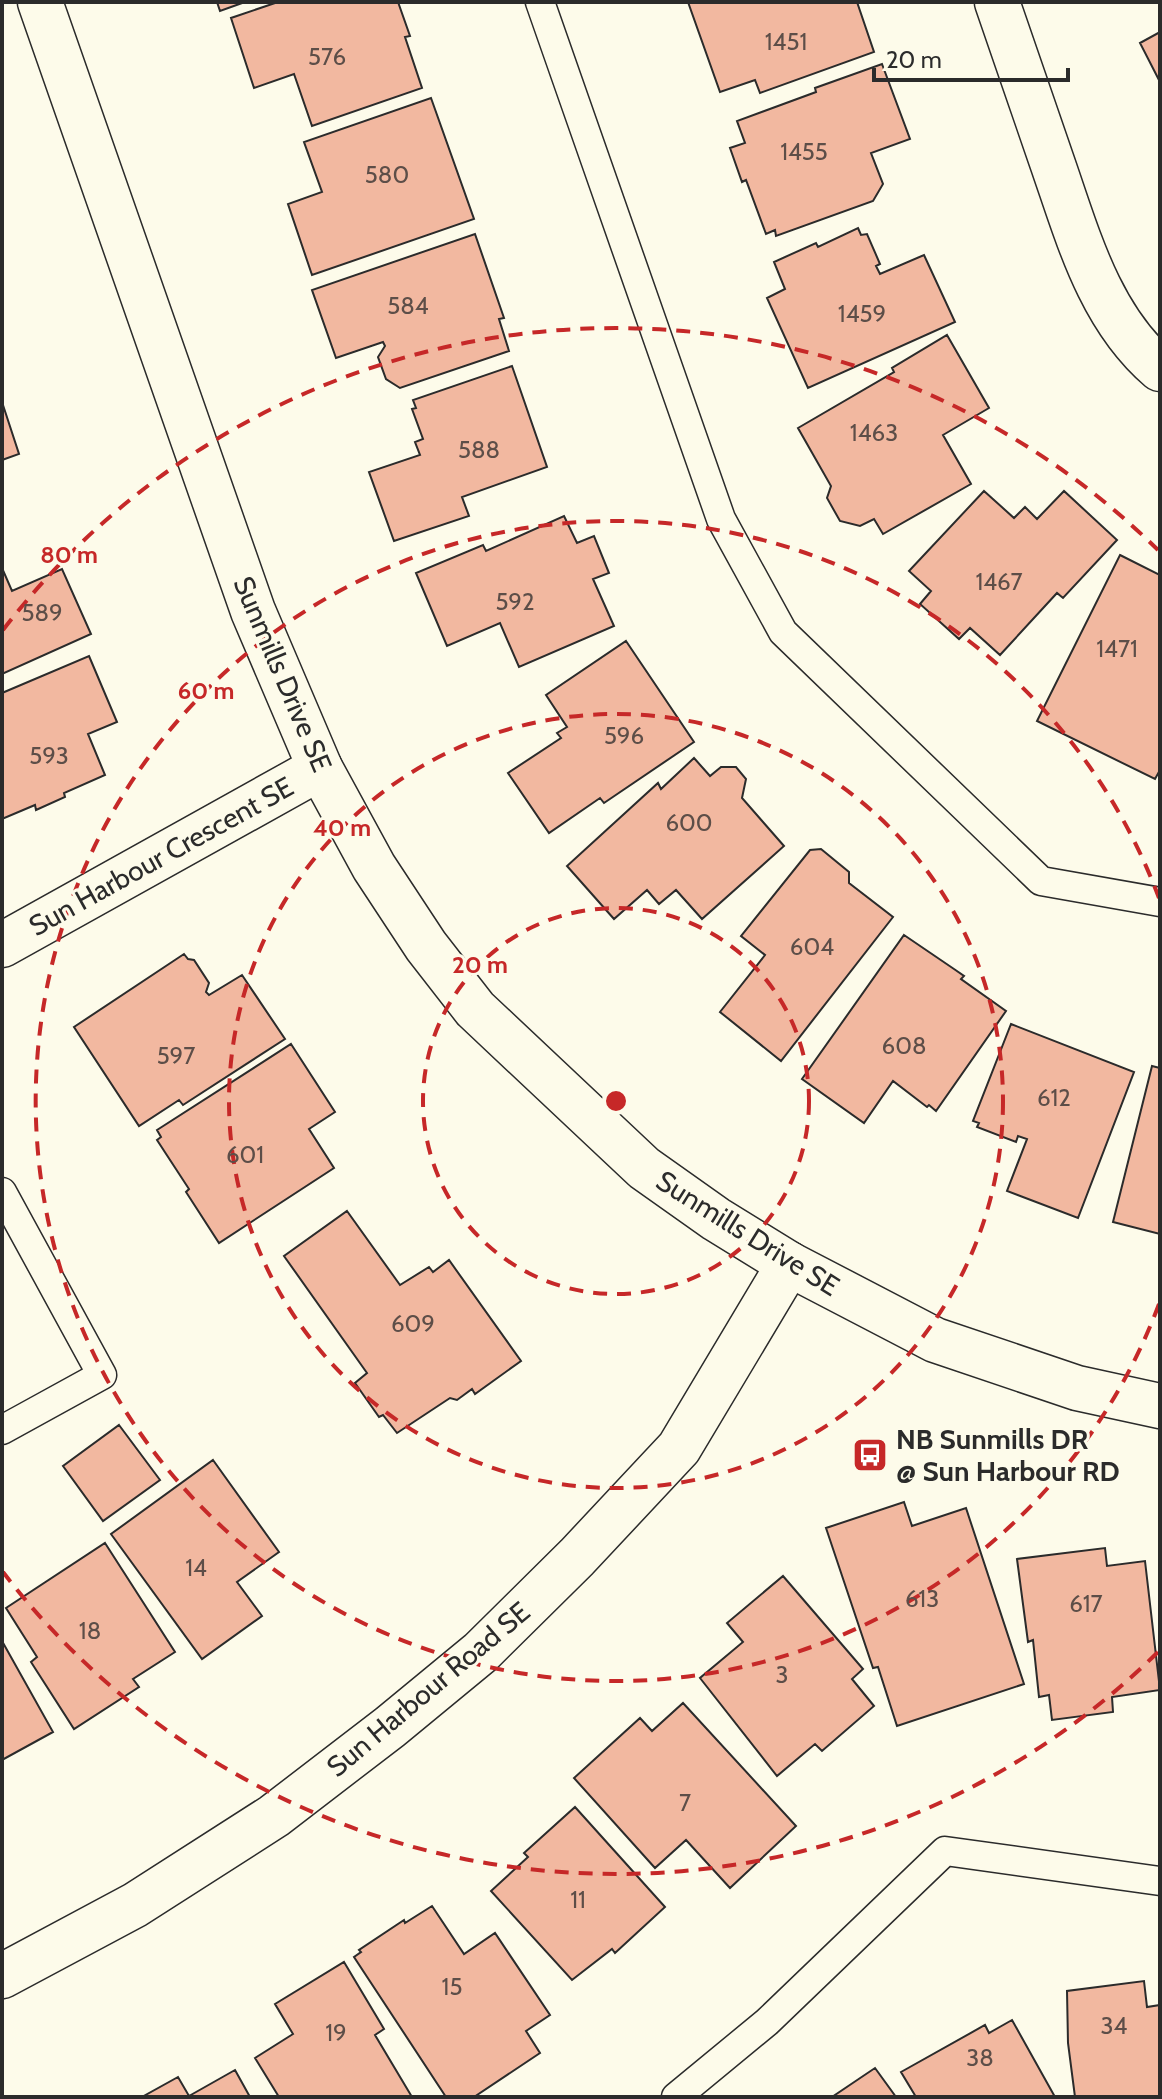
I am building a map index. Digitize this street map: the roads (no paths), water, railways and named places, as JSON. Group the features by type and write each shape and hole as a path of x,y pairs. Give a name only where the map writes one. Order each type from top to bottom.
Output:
{"street":[{"name":"Sunmills Drive SE","path":"40,2 253,611 320,768 374,867 426,946 475,1009 644,1168 716,1219 789,1264 935,1340 1077,1388 1160,1406"},
{"path":"997,2 1082,249 1116,318 1145,356 1160,369"},
{"name":"Sun Harbour Crescent SE","path":"2,945 320,768"},
{"name":"Sun Harbour Road SE","path":"2,1976 135,1905 274,1816 481,1652 577,1557 679,1448 789,1264"}],"lane":[{"path":"540,2 721,519 783,632 1041,881 1160,902"},
{"path":"2,1192 102,1375 2,1430"},
{"path":"676,2097 767,2022 945,1851 1160,1881"}],"place":[{"name":"NB Sunmills DR @ Sun Harbour RD","path":"870,1455"}]}
